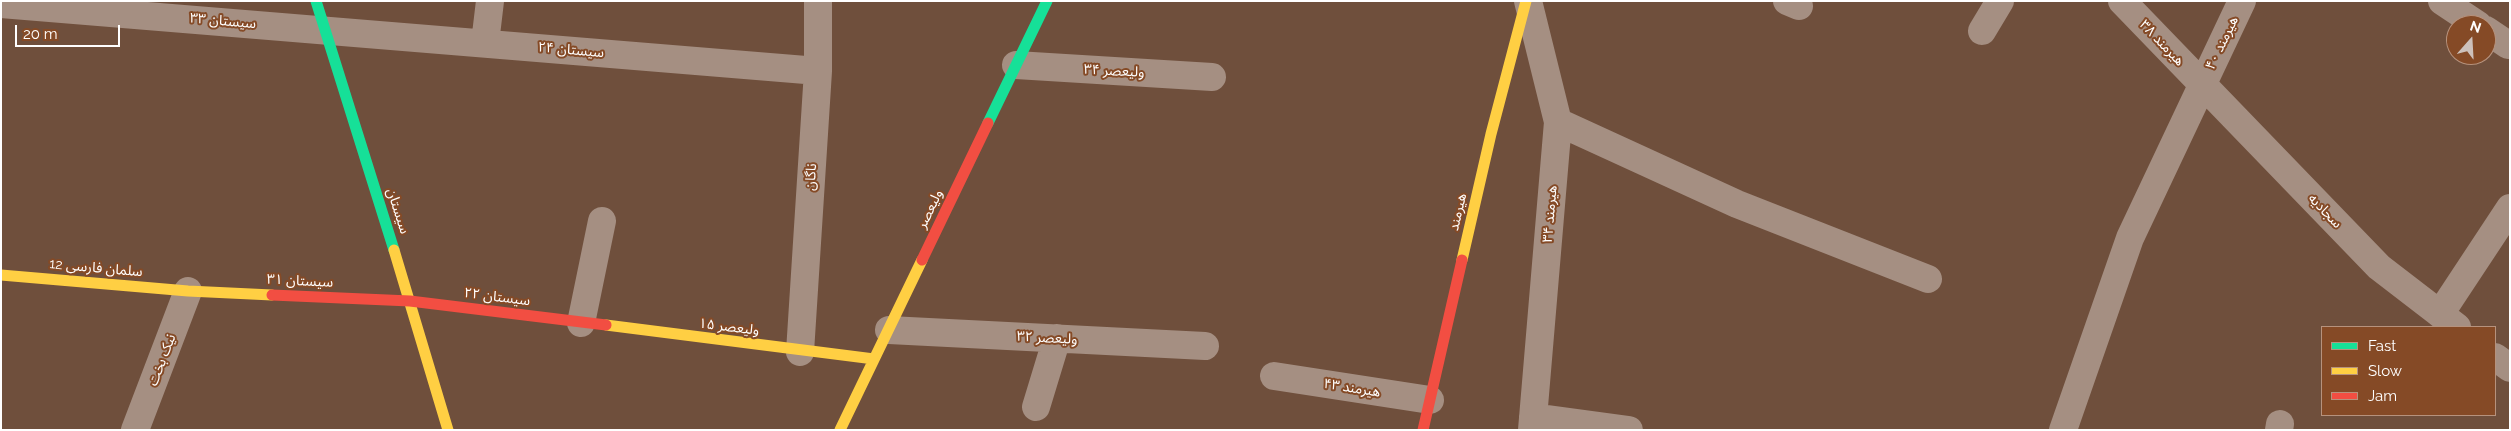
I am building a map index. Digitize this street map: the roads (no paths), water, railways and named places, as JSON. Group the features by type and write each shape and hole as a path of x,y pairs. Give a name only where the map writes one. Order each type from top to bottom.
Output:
{"street":[{"name":"سیستان","path":"316,1 410,301 448,430"},
{"path":"485,43 490,1"},
{"name":"ناگان","path":"800,352 818,71 818,1"},
{"name":"ولیعصر","path":"840,430 1047,1"},
{"name":"هیرمند ۳۴","path":"1527,1 1558,122 1532,424"},
{"name":"هیرمند","path":"1423,430 1491,134 1527,1"},
{"path":"1982,32 2000,1"},
{"name":"هیرمند ۳۸","path":"2122,1 2202,84"},
{"name":"هیرمند ۴۰","path":"2063,430 2130,238 2242,1"},
{"path":"2442,1 2463,15"},
{"name":"سیستان ۳۳","path":"1,4 324,29"},
{"name":"سیستان ۲۴","path":"324,29 818,71"},
{"name":"ولیعصر ۳۴","path":"1016,65 1212,77"},
{"name":"سجادیه","path":"2202,84 2379,267 2448,321"},
{"path":"1558,122 1737,204 1928,279"},
{"path":"2448,321 2510,208"},
{"path":"580,323 602,220"},
{"name":"سلمان فارسی 12","path":"1,274 188,291"},
{"name":"سیستان ۳۱","path":"188,291 410,301"},
{"name":"نیک بخت","path":"135,430 188,291"},
{"name":"سیستان ۲۲","path":"410,301 580,323"},
{"name":"ولیعصر ۱۵","path":"580,323 874,360"},
{"name":"ولیعصر ۳۲","path":"889,330 1205,346"},
{"path":"1036,407 1057,338"},
{"path":"2496,357 2510,368"},
{"name":"هیرمند ۴۳","path":"1274,376 1430,400"},
{"path":"1532,424 1629,430"}]}
